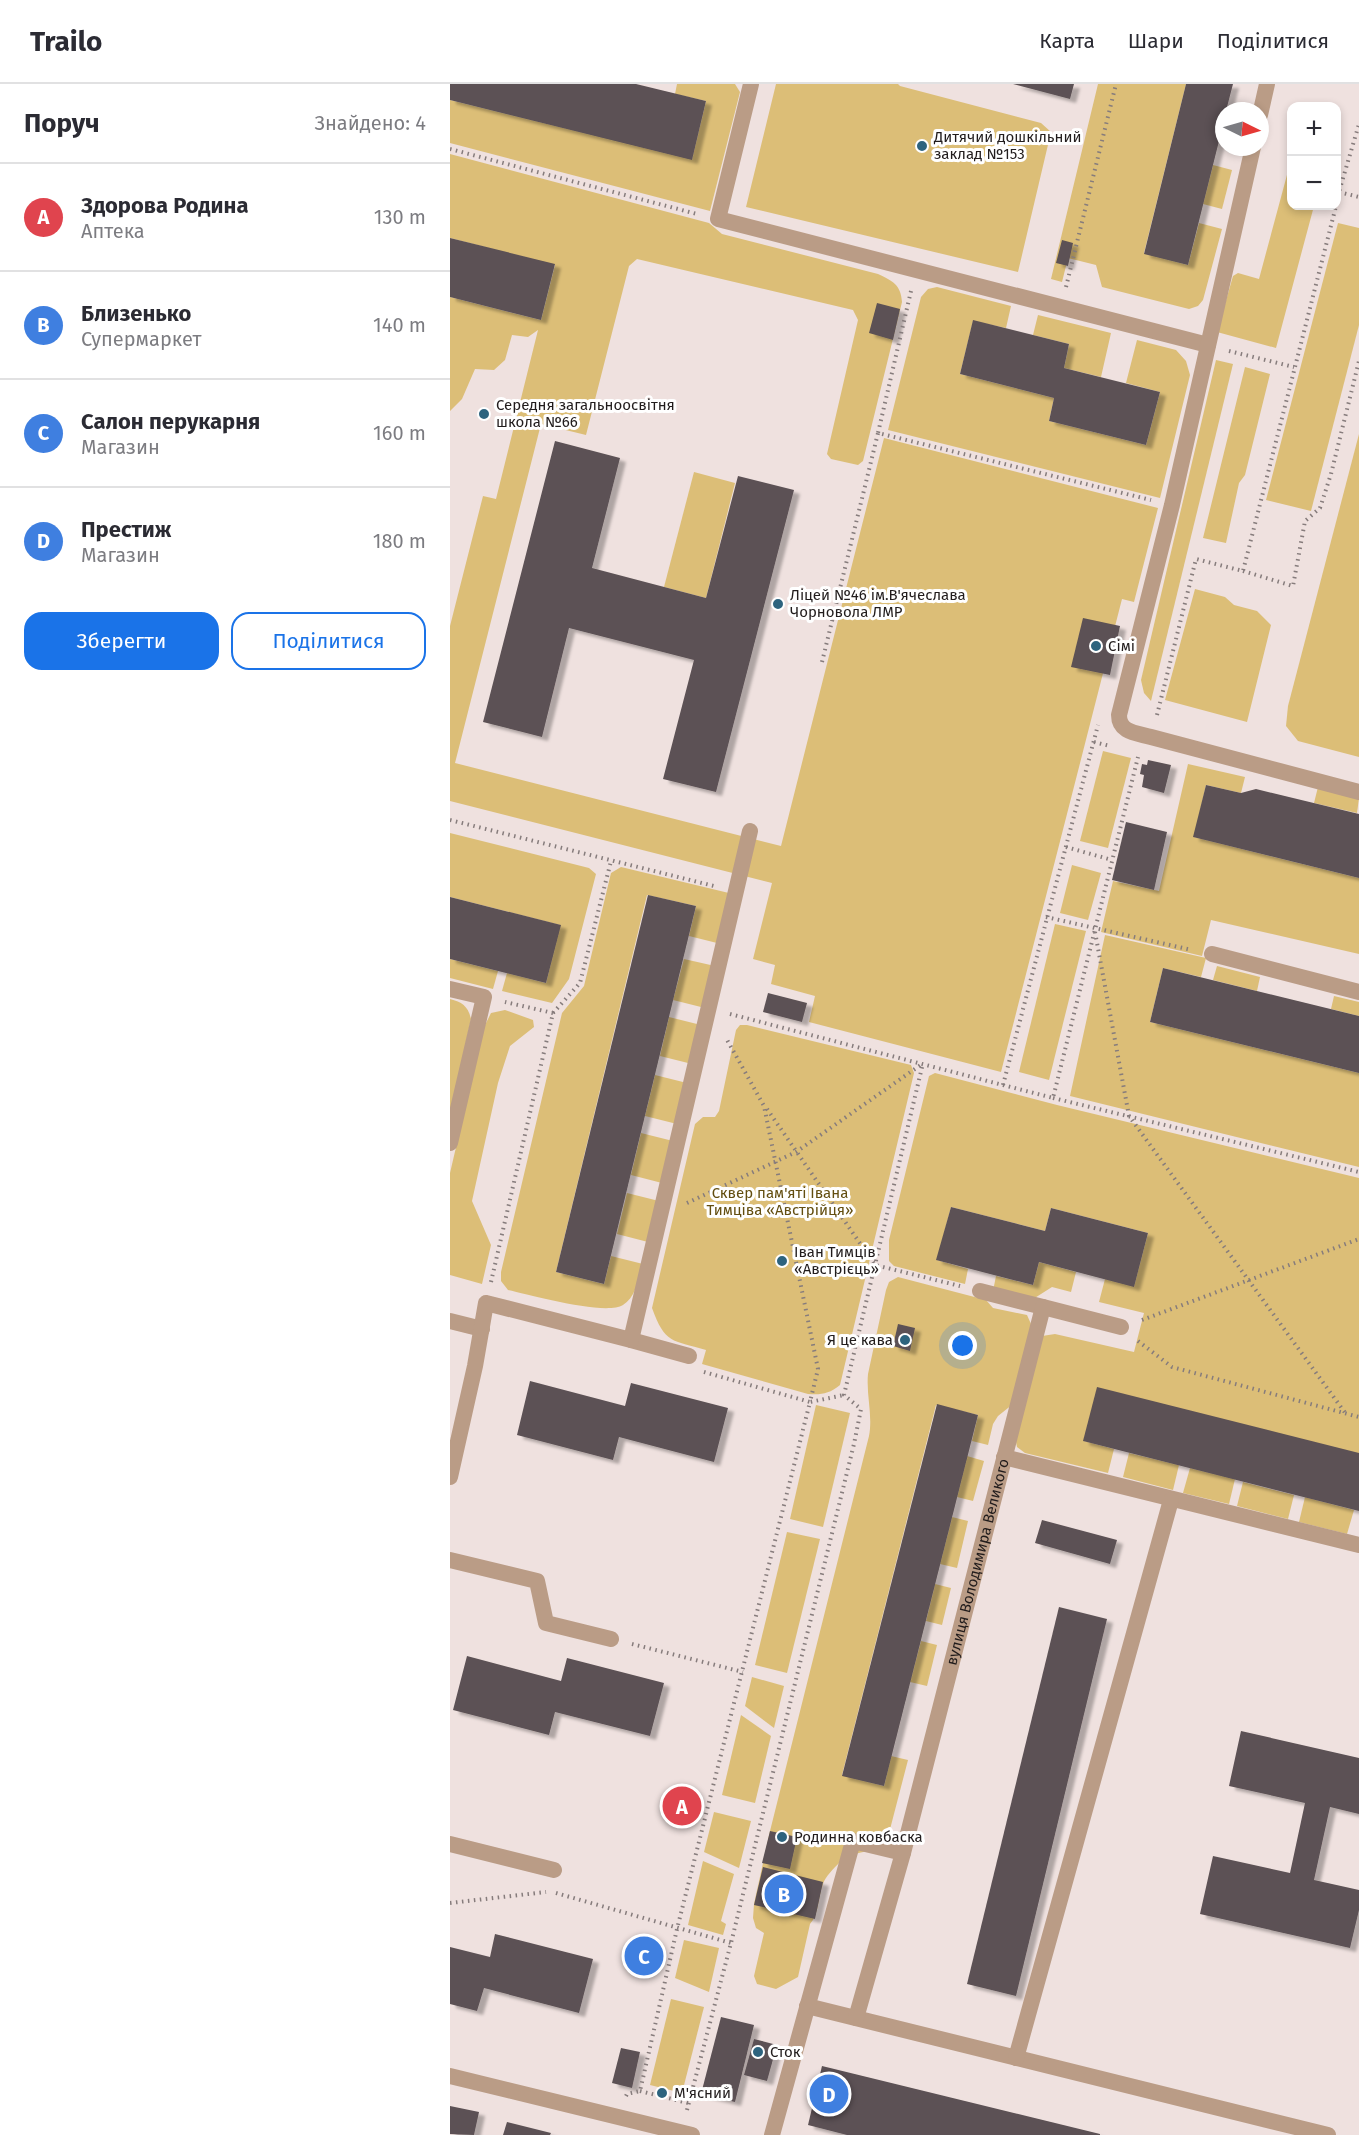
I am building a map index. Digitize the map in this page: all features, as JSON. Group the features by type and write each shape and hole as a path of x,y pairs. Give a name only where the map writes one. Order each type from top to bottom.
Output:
{"lane":[{"path":"751,84 718,219 1208,345"},
{"path":"1263,102 1267,84"},
{"path":"1251,156 1172,505 1119,715 1119,723 1124,729 1151,737 1359,792"},
{"path":"631,1341 750,831"},
{"path":"1212,954 1359,992"},
{"path":"450,989 484,997 450,1143"},
{"path":"980,1291 1121,1328"},
{"path":"450,1477 486,1303 689,1356"},
{"path":"1004,1457 1043,1307"},
{"path":"450,1321 482,1329"},
{"name":"вулиця Володимира Великого","path":"856,2018 903,1853 1004,1457 1359,1545"},
{"path":"1016,2058 1171,1500"},
{"path":"450,1560 537,1581 546,1623 611,1639"},
{"path":"772,2135 853,1841 903,1853"},
{"path":"450,1844 554,1870"},
{"path":"807,2006 1328,2135"},
{"path":"450,2076 687,2133"}],"path":[{"path":"1061,308 1116,84"},
{"path":"1341,185 1359,124"},
{"path":"450,149 718,219"},
{"path":"1341,192 1359,197"},
{"path":"1243,571 1334,210"},
{"path":"822,662 916,270"},
{"path":"1208,345 1294,367"},
{"path":"1053,1098 1139,755 1151,737 1196,559 1293,586 1305,521 1320,508 1331,474 1359,361"},
{"path":"878,433 1172,505"},
{"path":"1003,1085 1100,719"},
{"path":"450,820 736,892"},
{"path":"1065,848 1112,860"},
{"path":"486,1303 553,1013 580,983 611,861"},
{"path":"1046,917 1212,954"},
{"path":"1094,929 1129,1116 1346,1414"},
{"path":"484,997 553,1013"},
{"path":"709,1009 1053,1098 1359,1172"},
{"path":"709,1009 765,1106 875,1265 980,1291"},
{"path":"661,1215 796,1152 923,1063"},
{"path":"844,1395 923,1063"},
{"path":"640,2091 677,1929 818,1369 765,1106"},
{"path":"1121,1328 1359,1239"},
{"path":"1121,1328 1172,1367 1359,1417"},
{"path":"689,1356 687,1368 810,1402 844,1395"},
{"path":"687,2133 689,2103 731,1943 854,1444 861,1409 844,1395"},
{"path":"611,1639 743,1672"},
{"path":"450,1903 551,1892 731,1943"},
{"path":"625,2102 627,2094 640,2091 689,2103"}],"green space":[{"path":"677,84 735,84 740,92 710,211 450,143 450,100 692,159 706,101 675,94"},
{"name":"Дитячий дошкільний заклад №153","path":"776,84 898,84 1041,123 1051,132 1018,272 746,207"},
{"path":"1098,84 1186,84 1144,253 1188,265 1199,223 1222,229 1203,300 1198,306 1189,309 1102,287 1096,265 1068,258 1062,282 1051,279"},
{"path":"450,154 709,223 722,234 878,274 895,284 900,291 902,302 863,461 858,465 831,459 827,454 858,320 853,310 637,259 629,266 586,435 541,424 455,763 781,846 884,438 1158,508 1134,602 1122,599 1001,1072 809,1022 815,996 771,984 775,965 753,959 772,883 450,801 450,626 483,496 496,499 538,330 528,337 512,335 505,360 494,370 475,369 462,399 450,411 450,297 541,320 555,265 450,238"},
{"path":"1213,165 1232,170 1222,209 1203,204"},
{"path":"1287,175 1287,210 1313,210 1276,348 1217,332 1233,276 1238,273 1259,279"},
{"path":"1338,223 1359,228 1359,325 1311,511 1266,500"},
{"path":"937,287 1011,306 1006,328 973,321 960,374 1054,398 1049,421 1146,445 1160,392 1126,383 1137,340 1176,350 1186,361 1190,375 1160,498 888,430 921,297 928,289"},
{"path":"1038,315 1111,333 1101,377 1064,368 1069,344 1033,335"},
{"path":"1216,360 1233,364 1151,701 1144,693 1141,680"},
{"path":"1245,367 1270,374 1245,475 1239,483 1226,543 1203,538"},
{"path":"1359,434 1359,757 1298,741 1286,726 1288,706"},
{"path":"694,472 735,483 706,598 664,587"},
{"path":"1195,589 1225,597 1234,605 1257,611 1271,625 1247,722 1165,700"},
{"path":"1103,751 1131,758 1108,848 1080,841"},
{"path":"1188,764 1245,777 1241,793 1206,785 1194,837 1359,878 1359,954 1211,920 1202,956 1101,932 1113,881 1159,891"},
{"path":"1318,787 1359,798 1357,813 1314,803"},
{"path":"450,833 589,868 596,874 569,979 552,1003 502,991 507,973 546,983 560,925 450,897"},
{"path":"1072,865 1101,873 1088,920 1060,913"},
{"path":"621,867 733,894 721,944 689,936 696,906 647,895 556,1272 604,1284 611,1256 643,1264 636,1287 627,1302 614,1308 601,1308 567,1304 508,1290 501,1281 501,1272 562,1013 584,986 611,873"},
{"path":"1055,924 1086,931 1049,1080 1019,1072"},
{"path":"1105,935 1206,958 1201,977 1163,968 1150,1022 1359,1073 1359,1167 1070,1096"},
{"path":"450,959 498,971 493,989 450,978"},
{"path":"684,959 715,966 705,1008 673,1000"},
{"path":"1217,966 1260,977 1257,991 1213,980"},
{"path":"1334,996 1359,1002 1359,1016 1331,1009"},
{"path":"450,999 464,1005 471,1019 450,1115"},
{"path":"505,1010 533,1020 534,1027 510,1046 498,1083 472,1201 491,1245 482,1284 450,1275 450,1173 484,1027 491,1013"},
{"path":"669,1017 701,1025 692,1064 660,1056"},
{"name":"Сквер пам'яті Івана Тимціва «Австрійця»","path":"740,1025 911,1065 914,1073 840,1385 825,1393 808,1394 702,1364 706,1350 671,1339 661,1328 652,1308 695,1124 703,1117 715,1117 719,1111 736,1030"},
{"path":"935,1073 1359,1178 1359,1453 1084,1441 1114,1449 1108,1473 1025,1453 1017,1447 1015,1437 1042,1336 1055,1334 1134,1352 1144,1313 1099,1302 1105,1279 1134,1286 1148,1233 1051,1208 1045,1231 951,1207 937,1260 968,1269 965,1284 894,1266 889,1261 889,1240 929,1076"},
{"path":"655,1075 687,1083 677,1124 645,1116"},
{"path":"641,1133 673,1141 662,1183 631,1175"},
{"path":"627,1193 659,1201 648,1242 617,1234"},
{"path":"1039,1262 1076,1272 1071,1292 1052,1287 1030,1301 993,1291 996,1276 1033,1285"},
{"path":"898,1277 986,1300 993,1308 1027,1315 1031,1324 1013,1404 998,1416 993,1424 988,1445 972,1441 978,1415 936,1405 842,1775 884,1786 891,1756 908,1760 888,1837 878,1847 852,1855 840,1862 824,1881 815,1915 810,1924 798,1977 776,1989 757,1984 754,1976 764,1933 756,1928 753,1918 754,1904 770,1831 869,1436 868,1374 886,1290 889,1282"},
{"path":"816,1405 850,1413 823,1527 790,1519"},
{"path":"1129,1453 1179,1465 1173,1490 1123,1477"},
{"path":"967,1456 984,1461 973,1501 957,1497"},
{"path":"1190,1468 1235,1479 1229,1504 1183,1493"},
{"path":"1243,1482 1294,1495 1288,1519 1237,1506"},
{"path":"1305,1497 1354,1510 1347,1534 1299,1522"},
{"path":"952,1517 968,1521 957,1568 940,1564"},
{"path":"787,1532 820,1539 787,1673 755,1665"},
{"path":"935,1584 951,1588 942,1625 926,1621"},
{"path":"921,1641 937,1645 927,1686 910,1682"},
{"path":"752,1677 784,1686 774,1728 745,1706"},
{"path":"741,1715 771,1736 755,1803 722,1795"},
{"path":"714,1812 751,1821 739,1868 704,1852"},
{"path":"703,1861 734,1874 721,1921 726,1924 723,1935 688,1925"},
{"path":"684,1940 719,1948 709,1992 675,1978"},
{"path":"671,1999 704,2007 682,2093 650,2085"}],"building":[{"path":"450,84 636,84 706,101 692,160 450,100"},
{"path":"1013,84 1074,84 1070,99"},
{"path":"1186,84 1233,84 1228,102 1215,102 1215,156 1188,265 1144,254"},
{"path":"450,238 555,264 541,320 450,297"},
{"path":"1062,240 1073,243 1068,266 1056,263"},
{"path":"877,303 900,309 893,340 869,333"},
{"path":"973,320 1069,344 1064,368 1160,392 1146,445 1049,421 1054,398 960,374"},
{"path":"555,441 620,458 592,568 706,598 738,476 794,490 716,792 663,779 694,660 569,628 542,737 483,722"},
{"name":"Сімі","path":"1083,618 1120,626 1110,675 1071,667"},
{"path":"1148,760 1171,765 1164,793 1142,787 1144,775 1140,774 1142,764 1147,765"},
{"path":"1206,785 1241,793 1256,789 1359,814 1359,878 1193,837"},
{"path":"1126,822 1167,832 1154,890 1112,880"},
{"path":"648,895 696,906 604,1284 556,1272"},
{"path":"450,897 561,925 546,983 450,959"},
{"path":"1163,968 1359,1016 1359,1073 1150,1022"},
{"path":"768,993 807,1003 802,1022 763,1012"},
{"path":"951,1207 1045,1231 1051,1208 1148,1233 1134,1287 1039,1262 1033,1285 936,1260"},
{"path":"898,1324 915,1328 910,1351 893,1346"},
{"path":"530,1381 625,1406 631,1383 728,1408 714,1462 619,1437 613,1460 517,1435"},
{"path":"1097,1387 1359,1453 1359,1511 1083,1441"},
{"path":"937,1404 978,1415 884,1786 842,1776"},
{"path":"1042,1520 1117,1540 1110,1564 1035,1543"},
{"path":"1059,1607 1107,1619 1016,1996 967,1984"},
{"path":"467,1656 561,1681 567,1658 664,1683 650,1736 555,1712 549,1735 453,1710"},
{"path":"1241,1731 1359,1758 1359,1814 1330,1807 1314,1880 1359,1890 1359,1910 1350,1948 1200,1914 1213,1856 1290,1873 1305,1803 1229,1786"},
{"path":"770,1831 797,1837 790,1869 762,1863"},
{"path":"763,1867 823,1882 815,1919 754,1905"},
{"path":"495,1934 593,1959 579,2013 484,1988 477,2011 450,2004 450,1947 490,1957"},
{"path":"721,2017 754,2025 735,2102 701,2094"},
{"path":"754,2039 777,2045 767,2081 744,2075"},
{"path":"621,2048 640,2052 632,2088 612,2083"},
{"path":"822,2066 1100,2135 847,2135 808,2125"},
{"path":"450,2106 479,2112 474,2135 450,2134"},
{"path":"507,2122 551,2133 550,2135 503,2135"}],"place":[{"name":"Дитячий дошкільний заклад №153","path":"922,146"},
{"name":"Середня загальноосвітня школа №66","path":"484,414"},
{"name":"Ліцей №46 ім.В'ячеслава Чорновола ЛМР","path":"778,604"},
{"name":"Сімі","path":"1096,646"},
{"name":"Іван Тимців «Австрієць»","path":"782,1261"},
{"name":"Я це кава","path":"905,1340"},
{"name":"Здорова Родина","path":"682,1806"},
{"name":"Родинна ковбаска","path":"782,1837"},
{"name":"Близенько","path":"784,1894"},
{"name":"Салон перукарня","path":"644,1956"},
{"name":"Сток","path":"758,2052"},
{"name":"М'ясний","path":"662,2093"},
{"name":"Престиж","path":"829,2094"}]}
